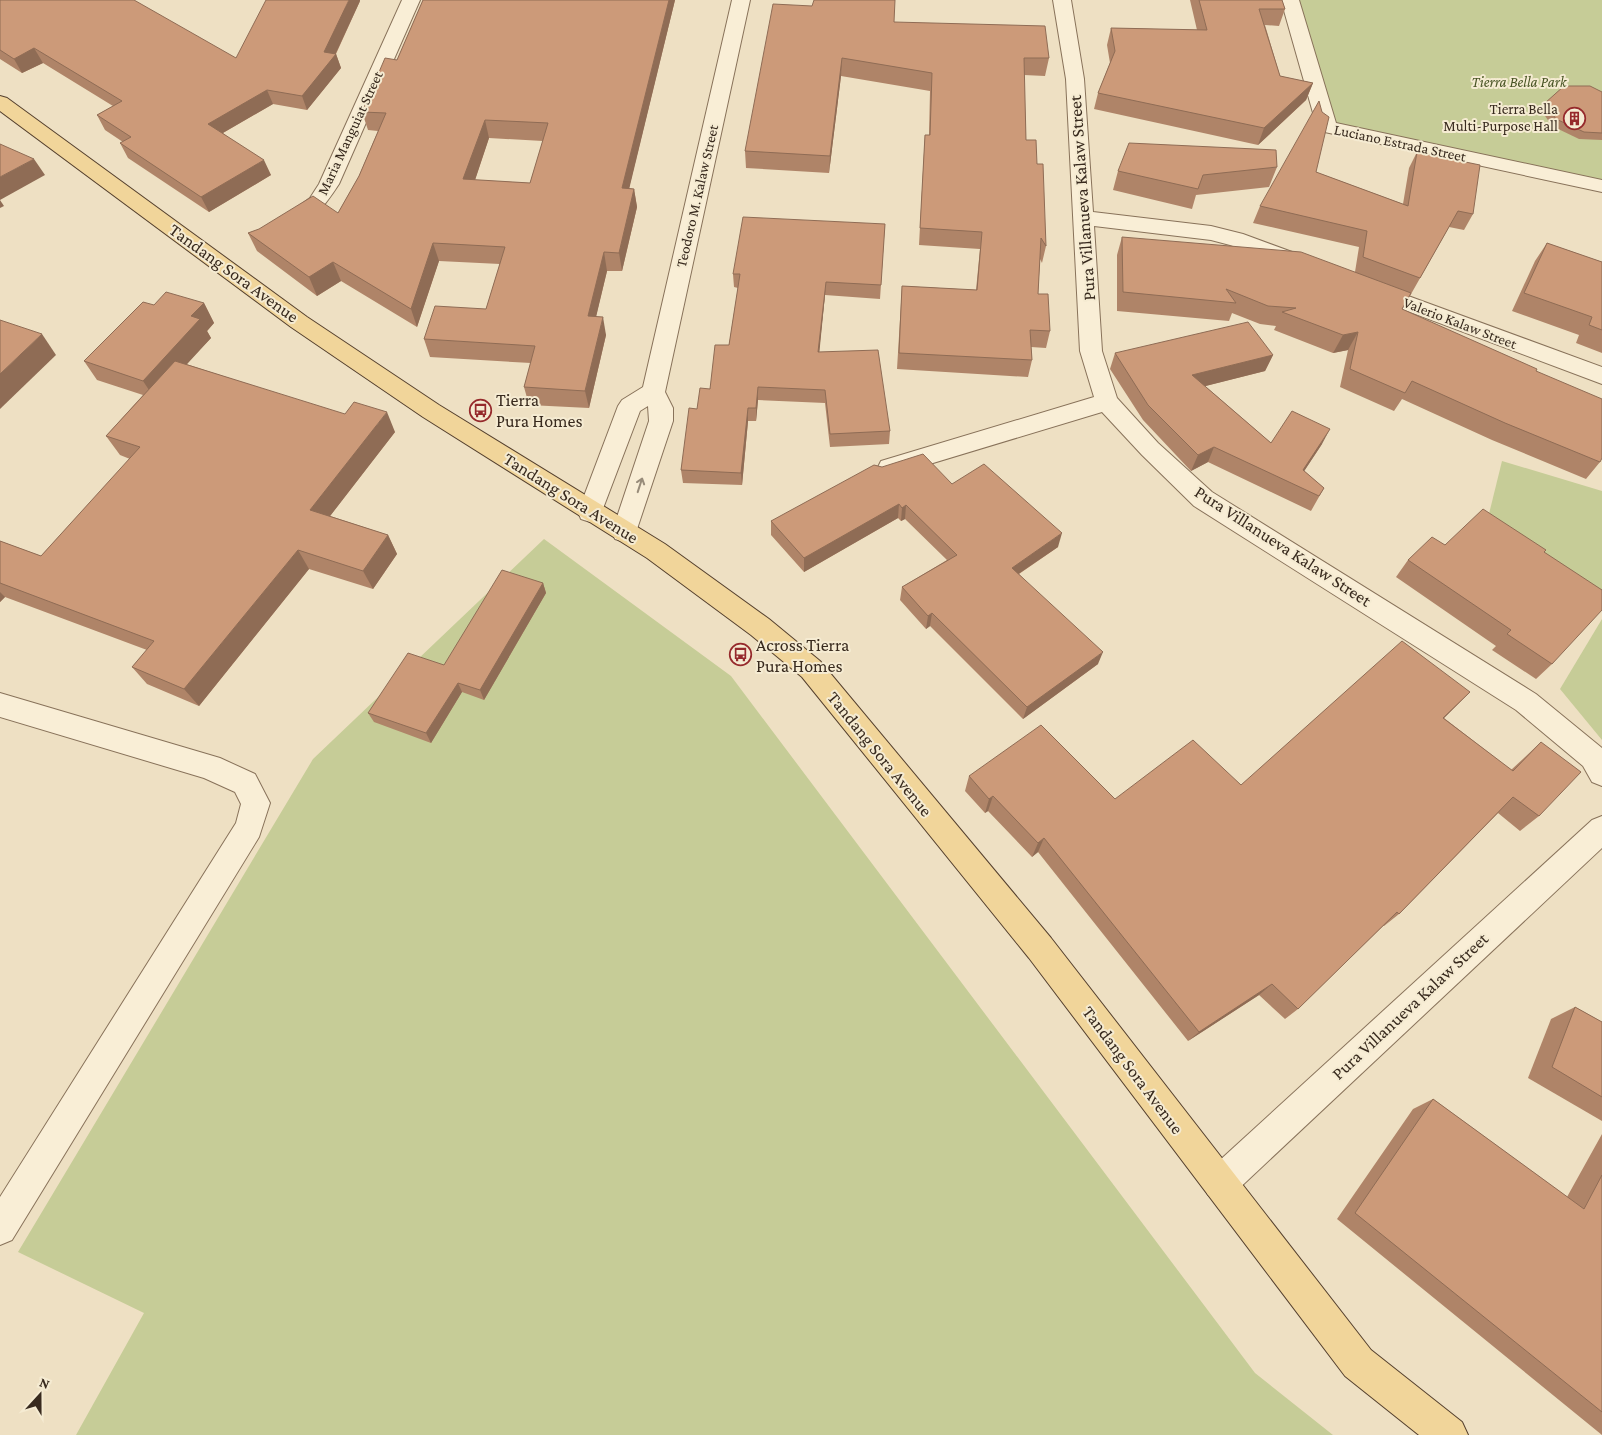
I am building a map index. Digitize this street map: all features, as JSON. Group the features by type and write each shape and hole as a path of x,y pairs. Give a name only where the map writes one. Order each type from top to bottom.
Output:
{"main road":[{"name":"Tandang Sora Avenue","path":"0,102 298,322 431,411 590,512 656,551 760,627 811,669 1040,948 1358,1363 1449,1435"}],"street":[{"name":"Maria Manguiat Street","path":"276,231 316,203 329,184 411,0"},
{"name":"Teodoro M. Kalaw Street","path":"624,532 661,421 661,408 654,392 741,0"},
{"name":"Pura Villanueva Kalaw Street","path":"1062,0 1075,79 1092,351 1107,402 1150,449 1203,499 1526,702 1593,757 1602,773"},
{"name":"Luciano Estrada Street","path":"1290,0 1327,127 1602,186"},
{"path":"1084,218 1211,233 1236,239 1309,267"},
{"name":"Valerio Kalaw Street","path":"1355,284 1602,376"},
{"path":"590,512 630,406 654,392"},
{"path":"880,470 1107,402"},
{"path":"0,705 210,767 245,783 256,803 249,828 0,1228"},
{"name":"Pura Villanueva Kalaw Street","path":"1220,1183 1602,829"}],"green space":[{"name":"Tierra Bella Park","path":"1298,0 1602,0 1602,185 1337,125"},
{"path":"1502,461 1602,491 1602,608 1488,518"},
{"path":"544,539 731,676 1255,1373 1333,1435 76,1435 144,1313 18,1252 313,759"},
{"path":"1602,619 1602,740 1560,689"}],"building":[{"path":"0,0 134,0 236,58 266,0 349,0 324,52 336,54 302,96 267,90 208,124 264,160 201,197 120,143 131,137 97,115 122,101 34,48 14,59 0,50"},
{"path":"423,0 669,0 622,188 634,189 619,253 604,252 588,316 603,317 585,391 524,387 535,346 424,339 435,306 486,309 505,247 433,243 411,309 333,262 309,277 248,233 259,229 313,196 338,213 359,176 386,113 362,112 385,58 397,60","holes":["485,120 548,123 530,183 463,179"]},
{"path":"814,0 895,0 894,22 1045,26 1049,58 1024,58 1026,140 1036,140 1037,164 1043,164 1046,246 1041,238 1038,294 1048,294 1050,331 1030,330 1032,360 899,353 902,286 977,290 982,232 920,228 925,135 930,135 932,73 842,58 830,156 745,151 773,4 812,6"},
{"path":"1199,0 1282,0 1285,9 1259,9 1280,76 1313,83 1264,128 1098,93 1115,51 1111,28 1207,30"},
{"name":"Tierra Bella Multi-Purpose Hall","path":"1564,86 1590,86 1602,92 1602,133 1584,132 1556,119 1545,103"},
{"path":"1319,101 1322,112 1329,117 1316,172 1408,206 1417,152 1480,165 1473,214 1458,211 1420,278 1363,257 1367,231 1260,206"},
{"path":"1129,143 1276,150 1277,167 1203,175 1198,189 1118,171"},
{"path":"0,144 34,159 0,177"},
{"path":"743,217 885,224 881,285 826,282 818,352 878,350 890,431 830,434 825,390 758,387 756,408 748,408 741,473 681,470 689,408 697,409 700,388 710,389 715,345 729,345 740,274 733,274"},
{"path":"1122,237 1301,252 1411,293 1402,309 1537,369 1536,371 1602,399 1602,458 1600,462 1505,423 1412,381 1405,393 1350,369 1358,332 1343,335 1282,312 1296,308 1268,306 1226,289 1236,303 1123,292"},
{"path":"1547,243 1602,262 1602,330 1589,325 1592,317 1524,293"},
{"path":"166,292 204,303 191,316 200,319 143,381 84,361 143,302 154,305"},
{"path":"0,320 42,334 0,374"},
{"path":"1248,322 1273,355 1192,375 1271,443 1292,411 1330,429 1303,470 1324,488 1319,496 1214,447 1198,455 1148,405 1115,353"},
{"path":"175,361 345,414 354,402 387,412 310,510 388,535 363,571 298,550 184,689 132,667 154,641 0,583 0,541 41,556 140,447 106,436"},
{"path":"923,454 952,484 984,464 1062,533 1012,568 1103,652 1027,707 932,613 928,616 902,587 957,555 906,505 902,508 899,504 804,558 771,521 874,465 882,467"},
{"path":"1483,509 1546,550 1544,552 1602,590 1602,610 1552,664 1507,634 1511,630 1408,560 1432,537 1445,545"},
{"path":"502,570 543,583 480,690 458,683 426,733 368,713 408,653 444,665"},
{"path":"1402,641 1470,692 1443,718 1513,771 1541,742 1581,772 1539,816 1513,797 1399,914 1397,912 1298,1009 1272,984 1199,1032 1044,838 1038,843 993,796 989,799 969,776 1041,725 1115,799 1193,740 1241,785"},
{"path":"1575,1007 1602,1022 1602,1097 1552,1067"},
{"path":"1433,1099 1584,1209 1602,1175 1602,1412 1355,1213"}],"place":[{"name":"Tierra Bella Multi-Purpose Hall","path":"1574,118"},
{"name":"Tierra Pura Homes","path":"480,410"},
{"name":"Across Tierra Pura Homes","path":"740,655"}]}
